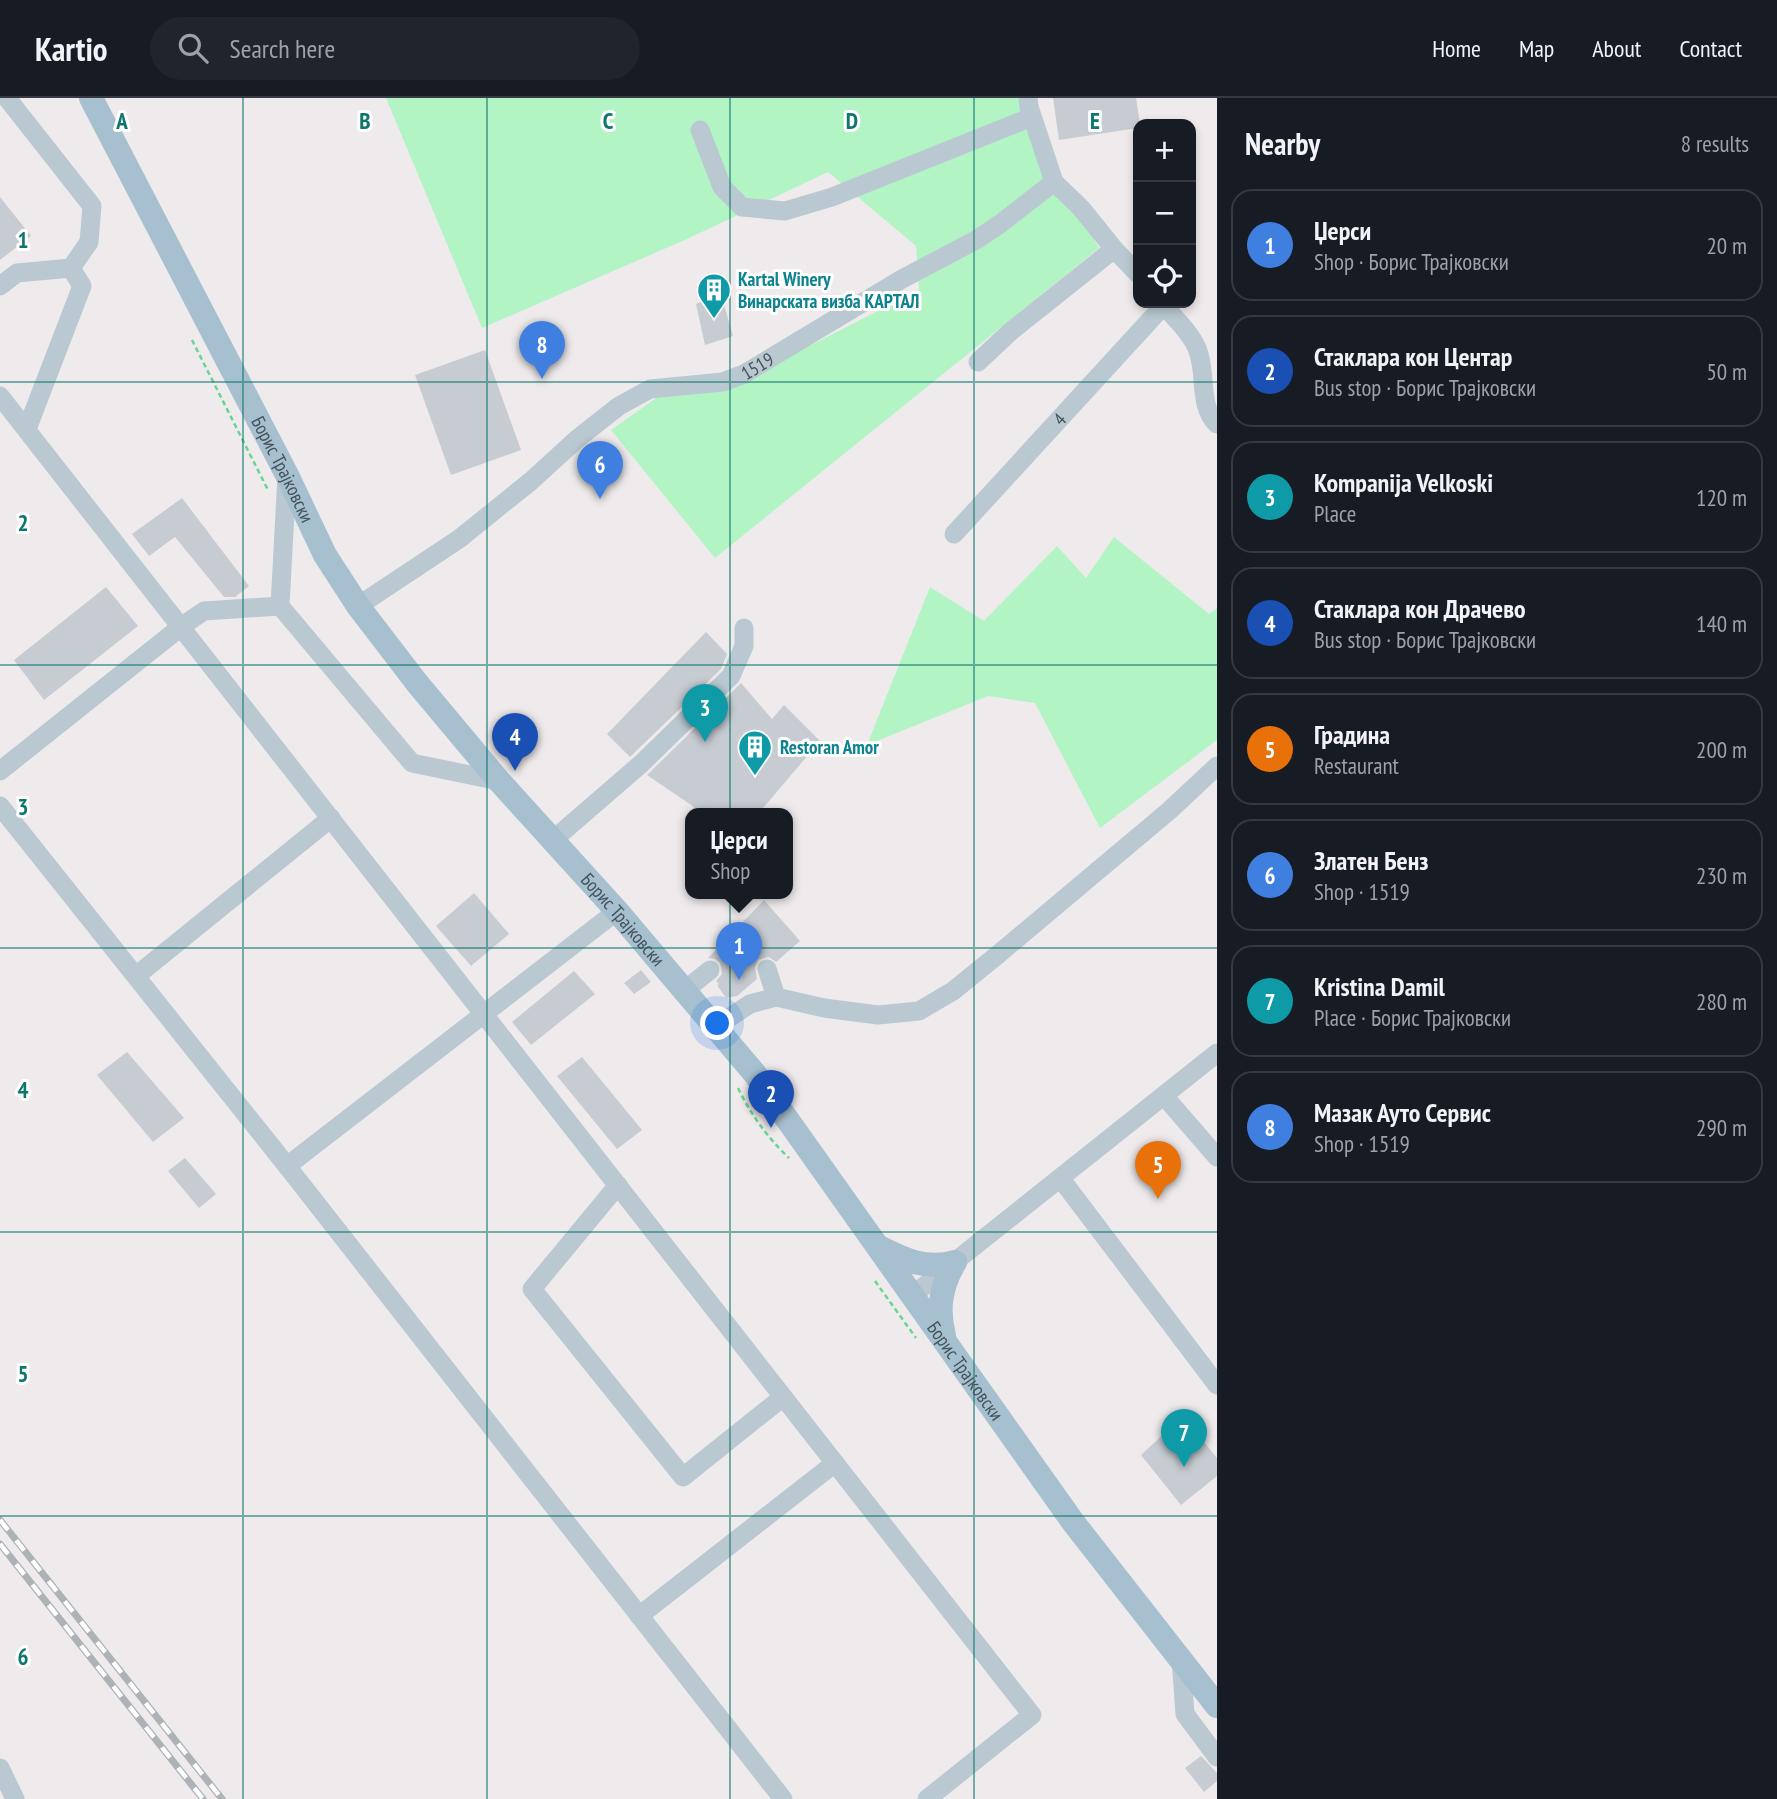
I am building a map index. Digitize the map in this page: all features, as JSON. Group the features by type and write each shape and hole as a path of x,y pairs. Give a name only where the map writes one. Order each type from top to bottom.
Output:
{"main road":[{"name":"Борис Трајковски","path":"91,98 287,475 325,555 358,606 416,683 499,781 617,911 755,1073 1073,1521 1217,1706"},
{"path":"878,1246 918,1264 942,1266 955,1262"},
{"path":"946,1343 941,1325 940,1296 955,1262"}],"street":[{"path":"7,98 92,206 89,242 71,268"},
{"path":"700,130 722,187 742,207 785,211 832,197 1030,108 1054,182 1082,208 1133,269"},
{"name":"1519","path":"358,606 458,539 619,407 650,389 723,382 744,374 890,286 976,240 1054,182"},
{"path":"978,362 1010,332 1114,248"},
{"path":"0,286 17,273 71,268"},
{"path":"27,429 82,286 71,268"},
{"name":"4","path":"954,534 1159,308"},
{"path":"1166,308 1196,346 1210,370 1205,402 1217,424"},
{"path":"0,396 1032,1715 927,1799"},
{"path":"287,475 280,606 412,763 499,781"},
{"path":"0,771 204,611 280,606"},
{"path":"553,840 642,763 732,676 744,646 744,628"},
{"path":"715,1027 750,1004 776,997 824,1008 878,1015 919,1011 953,991 995,957 1217,766"},
{"path":"0,806 287,1166 783,1799"},
{"path":"136,976 331,818"},
{"path":"287,1166 617,911"},
{"path":"767,969 776,997"},
{"path":"684,991 710,970"},
{"path":"913,1295 1217,1053"},
{"path":"1164,1096 1217,1157"},
{"path":"1061,1179 1217,1385"},
{"path":"618,1185 532,1289 683,1477 783,1397"},
{"path":"639,1616 835,1463"},
{"path":"1181,1659 1185,1714 1217,1757"},
{"path":"0,1768 15,1799"}],"green space":[{"path":"386,98 1020,98 1024,120 1099,248 715,558 611,430 659,396 768,367 919,290 916,246 828,172 687,239 482,328"},
{"path":"1114,537 1209,614 1217,608 1217,740 1100,828 1035,703 988,696 867,745 930,587 984,621 1057,546 1086,578"}],"building":[{"path":"1053,98 1136,98 1139,119 1133,119 1133,129 1059,140"},
{"path":"0,197 31,236 0,260"},
{"name":"Kartal Winery Винарската визба КАРТАЛ","path":"721,294 733,336 705,345 696,304"},
{"path":"485,350 521,450 451,475 415,375"},
{"path":"182,498 249,586 235,597 224,597 175,537 149,556 132,534"},
{"path":"106,587 138,626 44,700 14,660"},
{"path":"706,632 727,654 721,669 630,757 607,734"},
{"path":"741,683 772,719 784,705 820,741 763,808 693,808 647,775"},
{"path":"474,893 509,934 471,966 436,926"},
{"path":"764,900 800,941 776,962 769,957 758,960 755,967 757,979 737,996 726,998 716,981 722,974 720,963 708,958"},
{"path":"641,970 651,982 634,994 624,983"},
{"path":"574,971 595,994 531,1045 512,1022"},
{"path":"127,1052 184,1118 153,1142 97,1075"},
{"path":"582,1057 642,1130 617,1149 557,1076"},
{"path":"185,1158 216,1194 199,1208 168,1171"},
{"path":"1183,1416 1217,1458 1217,1476 1181,1505 1141,1455"},
{"path":"1201,1756 1217,1773 1217,1781 1204,1792 1185,1768"}],"railway":[{"path":"0,1520 222,1799"},
{"path":"0,1544 203,1799"}],"place":[{"name":"Kartal Winery Винарската визба КАРТАЛ","path":"714,320"},
{"name":"Мазак Ауто Сервис","path":"542,379"},
{"name":"Златен Бенз","path":"600,499"},
{"name":"Kompanija Velkoski","path":"705,742"},
{"name":"Стаклара кон Драчево","path":"515,771"},
{"name":"Restoran Amor","path":"755,777"},
{"name":"Џерси","path":"739,980"},
{"name":"Стаклара кон Центар","path":"771,1128"},
{"name":"Градина","path":"1158,1199"},
{"name":"Kristina Damil","path":"1184,1467"}]}
